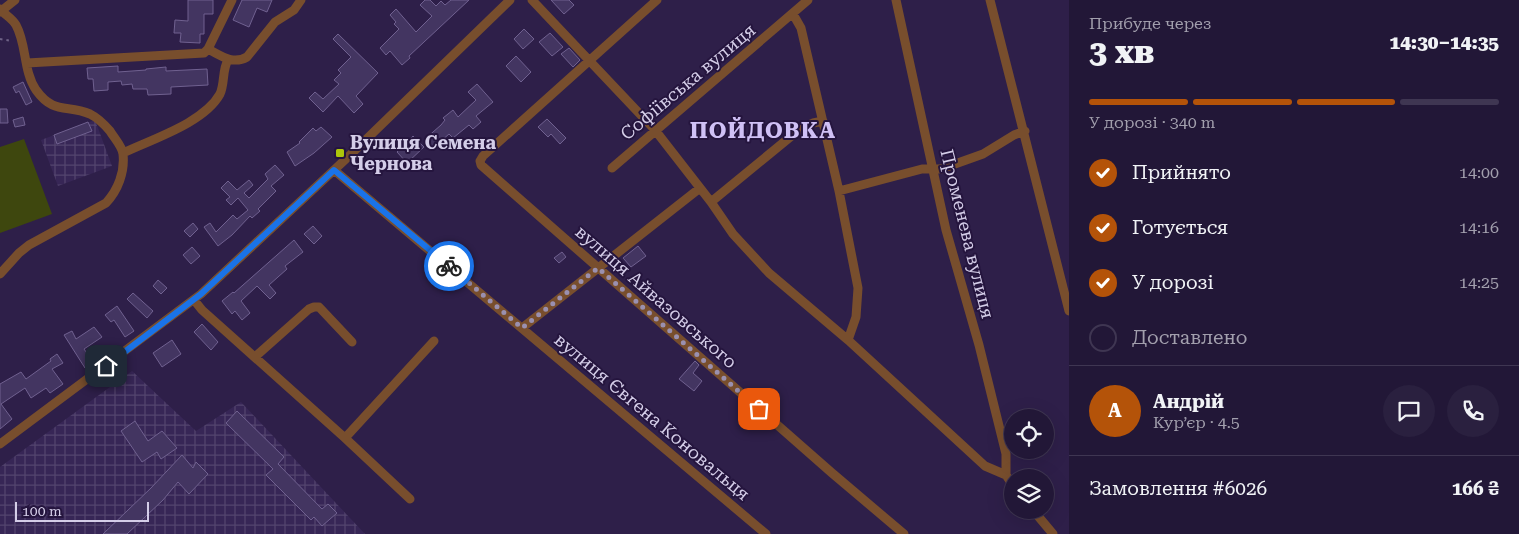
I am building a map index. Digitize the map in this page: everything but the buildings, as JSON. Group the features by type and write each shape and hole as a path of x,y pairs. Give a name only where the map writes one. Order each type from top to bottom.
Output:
{"street":[{"path":"0,274 29,245 106,203 119,186 123,153 115,138 98,119 81,111 58,108 52,105 42,97 32,84 17,27 13,20 0,11 15,0"},
{"path":"27,63 201,54 208,49 232,0"},
{"path":"208,49 228,60 239,60 247,57 275,22 294,10 301,0"},
{"path":"0,444 194,300 334,170 510,0"},
{"path":"532,0 655,130 711,202 733,234 768,273 848,340 985,466 1004,474"},
{"path":"590,60 656,0"},
{"name":"Софіївська вулиця","path":"612,168 808,0"},
{"name":"Променева вулиця","path":"896,0 946,230 979,345 1006,454 1006,469"},
{"path":"990,0 1025,131 1069,311"},
{"path":"793,14 801,28 839,191 858,288 856,317 848,340"},
{"path":"123,153 185,125 202,114 219,95 225,65 228,60"},
{"name":"вулиця Айвазовського","path":"590,60 484,156 480,162 481,165 904,534"},
{"path":"711,202 800,128 823,121"},
{"path":"839,191 922,169 941,169 983,154 1014,135 1025,131"},
{"name":"вулиця Євгена Коновальця","path":"334,170 766,534"},
{"path":"522,328 700,188"},
{"path":"194,300 202,310 345,438 410,500"},
{"path":"255,357 314,307 319,307 352,342"},
{"path":"345,438 434,342"},
{"path":"1041,519 1053,534"}],"path":[{"path":"0,39 22,44"}],"shaded area":[{"path":"95,120 112,166 58,186 41,140"},
{"path":"132,371 196,431 241,402 365,534 0,534 0,467"}],"green space":[{"path":"24,139 52,214 0,233 0,147"}],"way so far":[{"path":"449,266 522,328 598,268 759,409"}],"place":[{"name":"Вулиця Семена Чернова","path":"340,153"}],"district":[{"name":"ПОЙДОВКА","path":"763,130"}],"route":[{"path":"106,366 201,294 334,170 449,266"}]}
